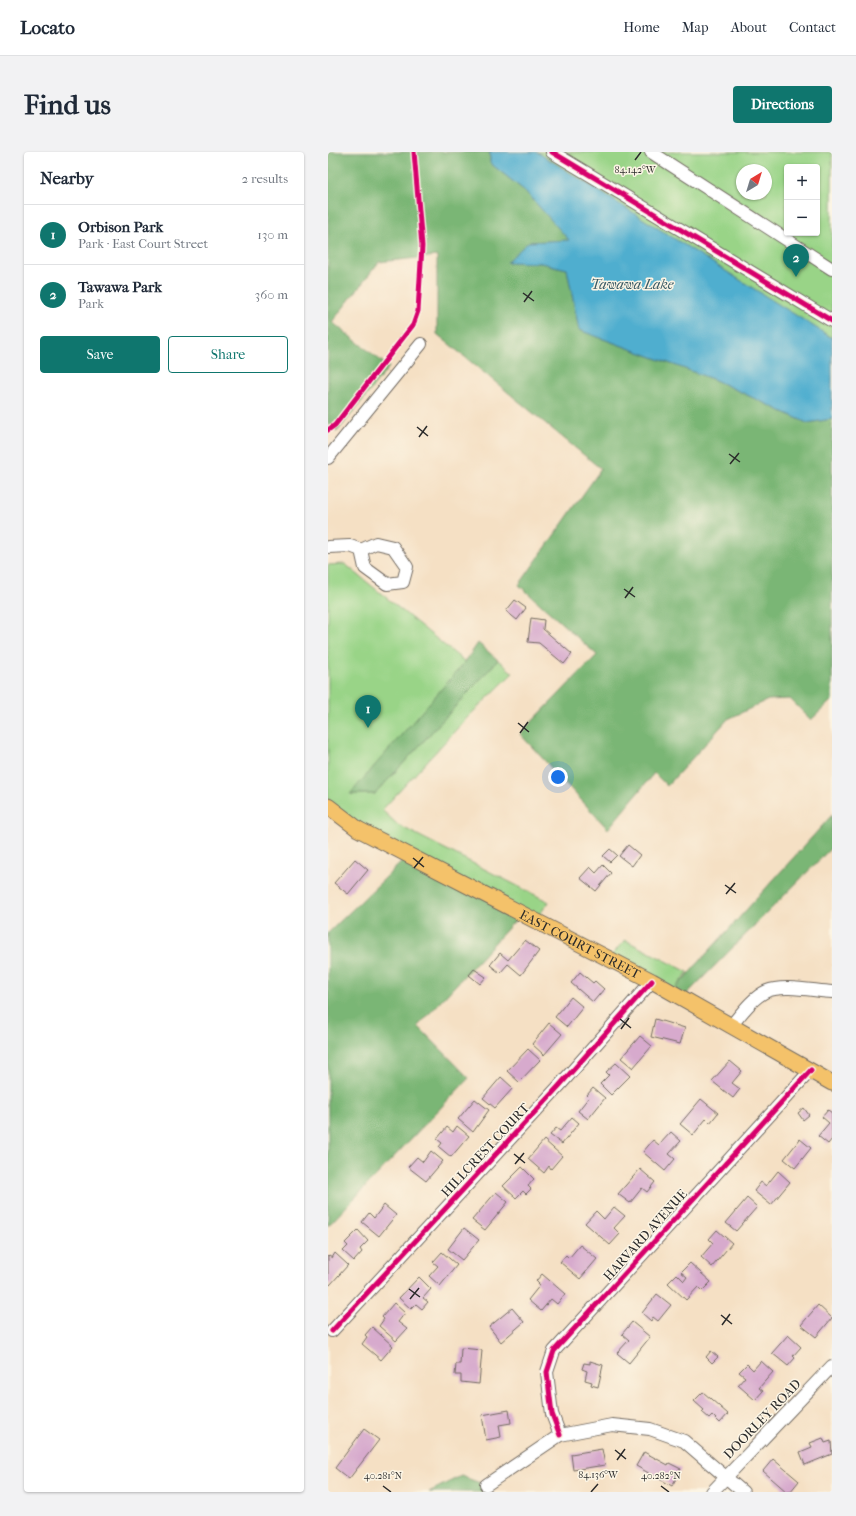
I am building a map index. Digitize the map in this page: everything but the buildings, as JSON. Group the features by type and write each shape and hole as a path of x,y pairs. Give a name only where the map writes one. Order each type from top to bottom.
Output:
{"main road":[{"name":"EAST COURT STREET","path":"328,806 358,829 652,981 832,1083"}],"street":[{"path":"552,152 832,320"},
{"path":"651,152 832,270"},
{"path":"328,458 421,344"},
{"path":"328,546 350,546 361,550"},
{"name":"HILLCREST COURT","path":"332,1331 554,1092 652,981"},
{"path":"731,1026 747,1007 766,992 778,988 832,992"},
{"name":"HARVARD AVENUE","path":"560,1435 552,1414 547,1372 554,1351 811,1070"},
{"name":"DOORLEY ROAD","path":"712,1492 831,1367"},
{"path":"486,1485 560,1435 612,1425 650,1429 684,1441 743,1492"}],"green space":[{"path":"328,152 490,152 490,163 525,191 570,240 528,242 508,262 541,263 567,269 579,330 715,380 807,423 832,419 832,700 811,720 790,699 768,700 728,719 667,786 654,773 608,829 520,734 597,655 519,585 601,469 437,334 437,256 379,262 332,322 389,367 337,432 328,424"},
{"path":"537,152 832,152 832,338"},
{"path":"345,564 465,662 351,794 375,794 498,660 513,673 467,718 382,810 398,825 549,902 535,920 328,806 328,565"},
{"path":"478,643 498,660 375,794 350,794 465,662"},
{"path":"832,815 832,847 683,998 672,992"},
{"path":"409,855 522,913 418,1026 469,1078 328,1226 328,933"},
{"path":"625,940 688,972 672,992 609,958"},
{"path":"461,1476 486,1485 492,1492 429,1492"}],"water":[{"name":"Tawawa Lake","path":"490,152 537,152 832,338 832,419 807,423 715,380 579,330 567,269 541,263 507,262 528,242 569,240 525,191 490,163"}],"cycle path":[{"path":"328,430 335,425 413,325 418,311 422,246 414,152"},
{"path":"552,152 832,321"},
{"path":"332,1331 559,1086 652,981"},
{"path":"560,1435 552,1414 547,1372 554,1351 811,1070"}],"place":[{"name":"Tawawa Park","path":"796,277"},
{"name":"Orbison Park","path":"368,728"}]}
